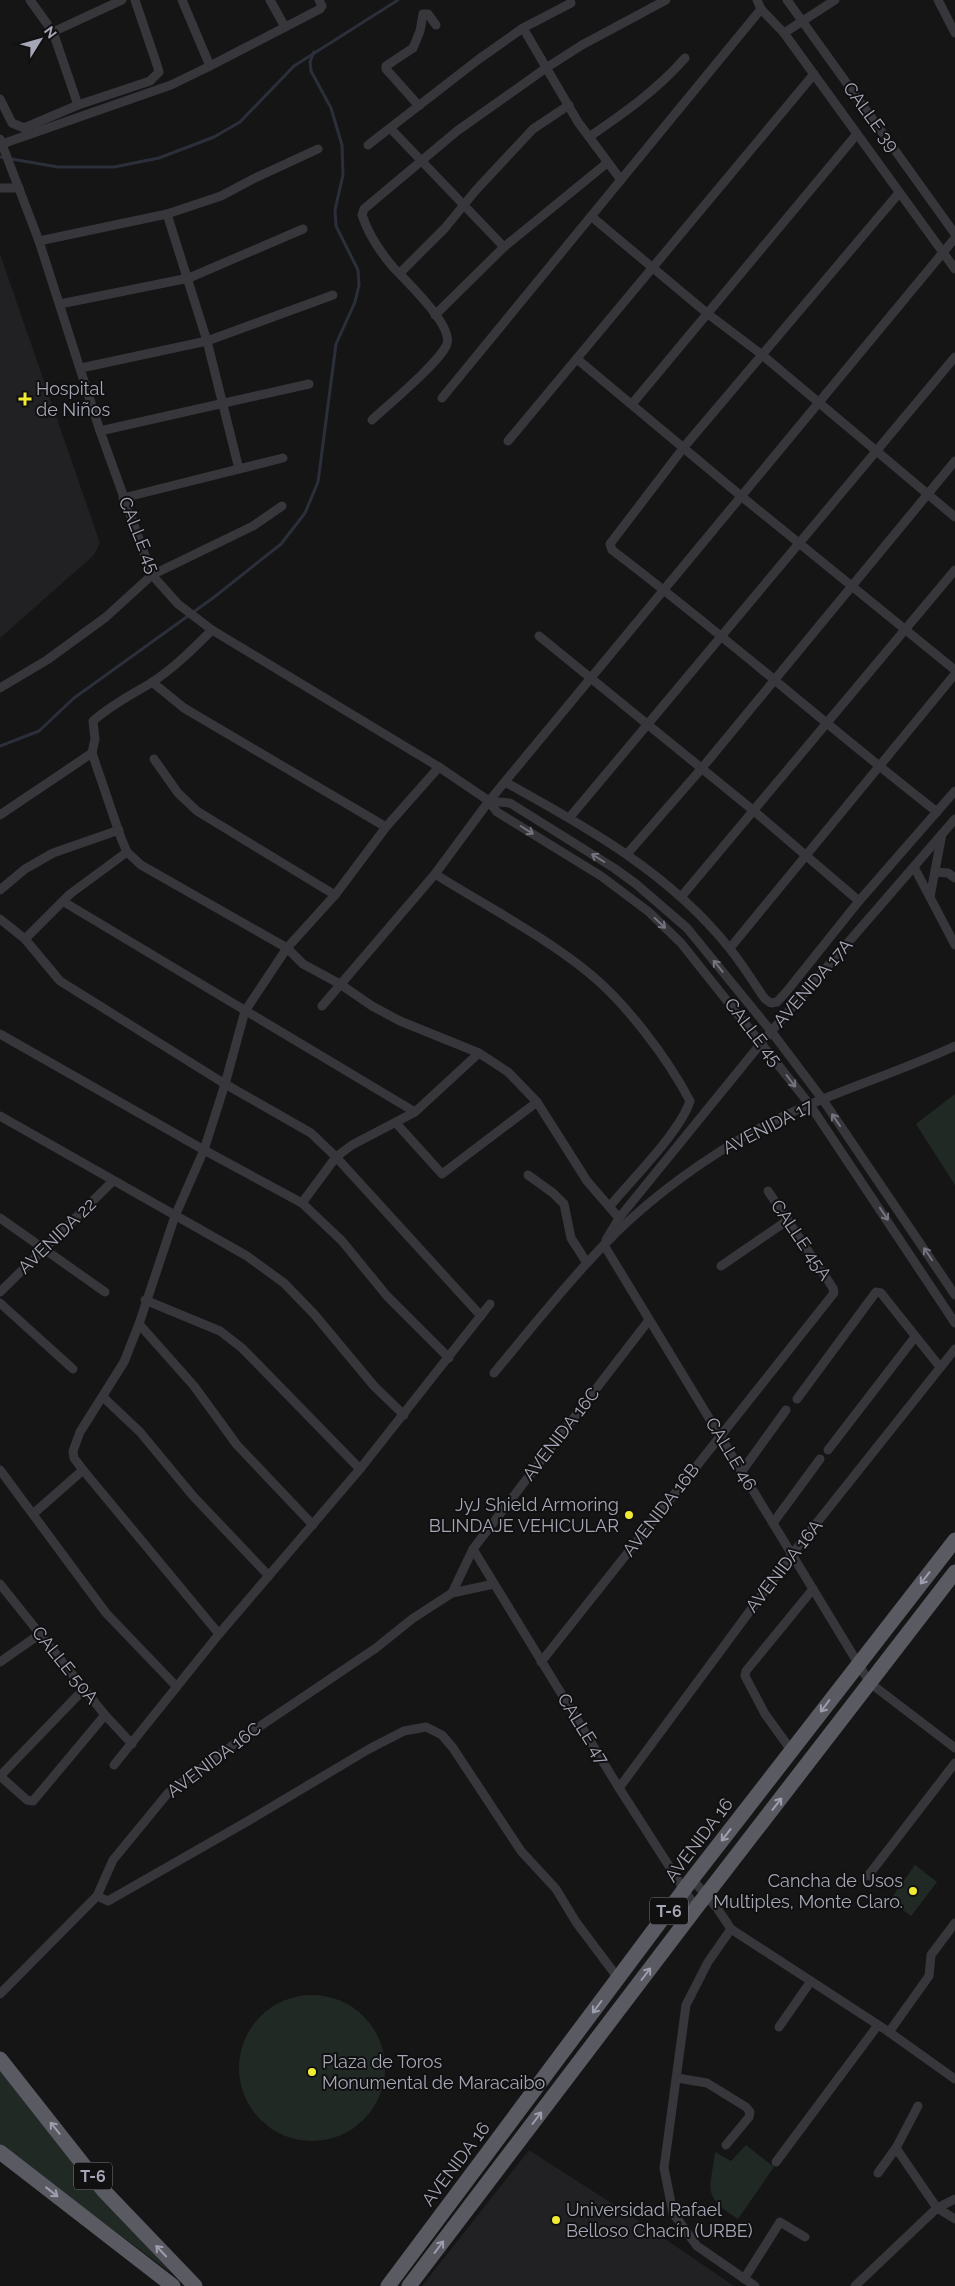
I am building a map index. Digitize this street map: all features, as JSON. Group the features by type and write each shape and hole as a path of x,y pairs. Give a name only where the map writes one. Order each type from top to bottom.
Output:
{"highway":[{"name":"AVENIDA 16","path":"388,2286 688,1885 955,1540"},
{"name":"AVENIDA 16","path":"410,2286 696,1908 955,1572"},
{"name":"T-6","path":"0,2059 104,2191 195,2286"},
{"name":"T-6","path":"0,2152 173,2286"}],"street":[{"path":"30,0 53,32 78,105"},
{"path":"53,32 122,0"},
{"path":"0,99 12,123 24,128 78,105 150,81 159,72 135,0"},
{"path":"182,0 210,66"},
{"path":"270,0 284,27"},
{"path":"1,142 171,85 320,9 322,6 319,0"},
{"path":"372,420 439,356 447,343 446,331 435,315 377,244 362,215 369,203 423,162 457,131 546,68 582,45 666,0"},
{"name":"CALLE 39","path":"787,0 955,236"},
{"path":"784,33 835,0"},
{"path":"938,0 955,33"},
{"path":"368,146 524,28 571,3"},
{"path":"442,398 621,180 759,4 784,33 955,269"},
{"path":"419,106 386,69 386,66 413,48 420,32 423,14 428,14 436,25"},
{"path":"524,28 546,68 589,137 621,180"},
{"path":"589,137 635,105 667,79 685,58"},
{"path":"508,441 814,74"},
{"path":"400,273 445,228 533,129 569,105"},
{"path":"390,128 504,247"},
{"path":"632,404 857,134"},
{"name":"CALLE 45","path":"1,142 39,241 100,431 152,575 178,604 212,630 440,767 489,801 497,812 601,876 649,912 681,943 762,1042 810,1106 955,1323"},
{"path":"39,241 167,214 221,196 318,149"},
{"path":"435,315 504,247 607,163"},
{"path":"0,188 19,188"},
{"path":"899,193 684,447 610,544 612,550 724,636 774,681 937,812"},
{"path":"167,214 189,278 240,469"},
{"path":"592,216 708,314 761,354 955,517"},
{"path":"60,304 189,278 302,229"},
{"path":"322,1006 435,874 489,801 943,253 955,236"},
{"path":"81,368 207,341 333,296"},
{"path":"570,817 648,723 724,636 955,357"},
{"path":"577,359 741,496 955,670"},
{"path":"100,431 309,384"},
{"path":"123,498 283,458"},
{"path":"627,854 702,768 955,461"},
{"path":"0,688 47,660 106,617 152,575 252,526 282,506"},
{"path":"681,897 955,570"},
{"path":"212,630 182,660 152,682 112,705 93,721 95,739 92,753 127,852 141,865 288,948 303,964 340,984 372,1006 400,1021 479,1053 508,1072 537,1102 587,1181 619,1218"},
{"path":"539,636 648,723 859,901"},
{"path":"730,948 955,674"},
{"path":"152,682 184,708 386,828"},
{"path":"0,815 92,753"},
{"path":"154,759 178,793 197,811 335,895"},
{"path":"219,1634 83,1470 74,1458 74,1451 80,1432 124,1362 139,1324 175,1216 204,1150 245,1011 288,948 335,895 386,828 440,767"},
{"path":"505,782 570,817 627,854 681,897 730,948 765,999 771,1003 778,1002 859,901 955,791"},
{"name":"CALLE 45","path":"489,801 510,803 636,884 687,928 771,1031 823,1100 955,1295"},
{"name":"AVENIDA 17A","path":"604,1245 619,1218 771,1031 955,819"},
{"path":"0,890 25,869 53,853 120,830"},
{"path":"930,897 942,834"},
{"path":"25,939 70,894 127,852"},
{"path":"914,867 955,945"},
{"path":"935,872 948,873 955,878"},
{"path":"435,874 557,949 590,973 658,1048 690,1101 686,1113 676,1127 610,1206"},
{"path":"64,902 415,1112"},
{"path":"0,919 25,939 60,982 225,1084 311,1133 336,1157 481,1316"},
{"path":"0,1034 204,1150 302,1203 342,1241 387,1296 449,1358"},
{"name":"AVENIDA 17","path":"604,1245 658,1196 696,1167 741,1138 823,1100 955,1046"},
{"path":"302,1203 336,1157 352,1145 415,1112 479,1053"},
{"path":"396,1122 442,1174 537,1102"},
{"path":"0,1116 247,1256 284,1283 314,1314 374,1386 404,1415"},
{"path":"528,1175 553,1193 564,1204 572,1238 588,1263"},
{"name":"AVENIDA 22","path":"0,1292 114,1181"},
{"name":"CALLE 45A","path":"768,1191 833,1288"},
{"path":"0,1218 105,1292"},
{"path":"721,1266 788,1220"},
{"path":"494,1372 604,1245"},
{"name":"CALLE 46","path":"604,1245 870,1683"},
{"name":"AVENIDA 16B","path":"541,1662 831,1297 833,1288"},
{"path":"797,1400 876,1292 880,1293 940,1367"},
{"path":"146,1300 220,1331 242,1348 360,1469"},
{"path":"0,1303 73,1369"},
{"path":"114,1765 219,1634 360,1469 490,1304"},
{"name":"AVENIDA 16C","path":"0,1994 97,1896 113,1860 168,1792 241,1739 376,1648 412,1619 452,1593 473,1549 649,1320"},
{"path":"139,1324 194,1386 237,1445 314,1525"},
{"path":"828,1450 915,1337"},
{"name":"AVENIDA 16A","path":"619,1788 792,1554 955,1349"},
{"path":"103,1397 140,1432 193,1496 269,1576"},
{"path":"742,1471 786,1410"},
{"path":"773,1523 820,1459"},
{"path":"0,1470 106,1613 176,1686"},
{"path":"33,1514 83,1470"},
{"name":"CALLE 47","path":"473,1549 619,1788 688,1885 696,1908"},
{"name":"CALLE 50A","path":"0,1584 104,1715 132,1744"},
{"path":"452,1593 494,1584"},
{"path":"791,1750 765,1714 745,1676 746,1671 813,1588"},
{"path":"0,1662 40,1634"},
{"path":"870,1683 955,1748"},
{"path":"84,1689 0,1776 27,1800 33,1801 104,1715"},
{"path":"97,1896 108,1901 369,1749 404,1732 426,1727 442,1734 454,1748 521,1851 556,1889 576,1922 618,1978"},
{"path":"868,1876 955,1763"},
{"path":"688,1885 707,1895 731,1929 889,2032 955,2079"},
{"path":"889,2032 929,1976 932,1955 955,1923"},
{"path":"731,1929 708,1962 686,2005 664,2168 673,2214 697,2246 755,2286"},
{"path":"779,2027 811,1981"},
{"path":"776,2162 878,2025"},
{"path":"677,2078 707,2083 750,2112 726,2145"},
{"path":"878,2173 896,2148 918,2106"},
{"path":"896,2148 937,2208 955,2219"},
{"path":"855,2286 937,2208 955,2199"},
{"path":"744,2279 780,2222 805,2237"}],"shaded area":[{"name":"Hospital de Niños","path":"0,254 100,543 94,555 0,638"},
{"path":"955,1094 955,1185 916,1124"},
{"name":"Cancha de Usos Multiples, Monte Claro.","path":"915,1865 937,1882 911,1916 890,1900"},
{"name":"Plaza de Toros Monumental de Maracaibo","path":"312,1995 340,2001 363,2017 379,2040 385,2068 379,2096 363,2119 340,2135 312,2141 284,2135 261,2119 245,2096 239,2068 245,2040 261,2017 284,2001"},
{"path":"0,2070 92,2186 171,2273 0,2145"},
{"path":"746,2145 774,2167 738,2219 726,2211 714,2198 711,2192 711,2176 715,2152 731,2161"},
{"name":"Universidad Rafael Belloso Chacín (URBE)","path":"529,2150 633,2217 734,2286 422,2286"}],"waterway":[{"path":"0,157 58,167 114,167 159,158 214,137 240,122 294,66 398,0"},
{"path":"0,746 39,731 74,698 213,598 281,544 305,513 318,482 336,344 355,302 359,285 358,270 336,226 335,210 343,175 342,145 331,108 311,71 310,62 314,52"}],"place":[{"name":"Hospital de Niños","path":"25,399"},
{"name":"JyJ Shield Armoring BLINDAJE VEHICULAR","path":"629,1515"},
{"name":"Cancha de Usos Multiples, Monte Claro.","path":"913,1891"},
{"name":"Plaza de Toros Monumental de Maracaibo","path":"312,2072"},
{"name":"Universidad Rafael Belloso Chacín (URBE)","path":"556,2220"}]}
